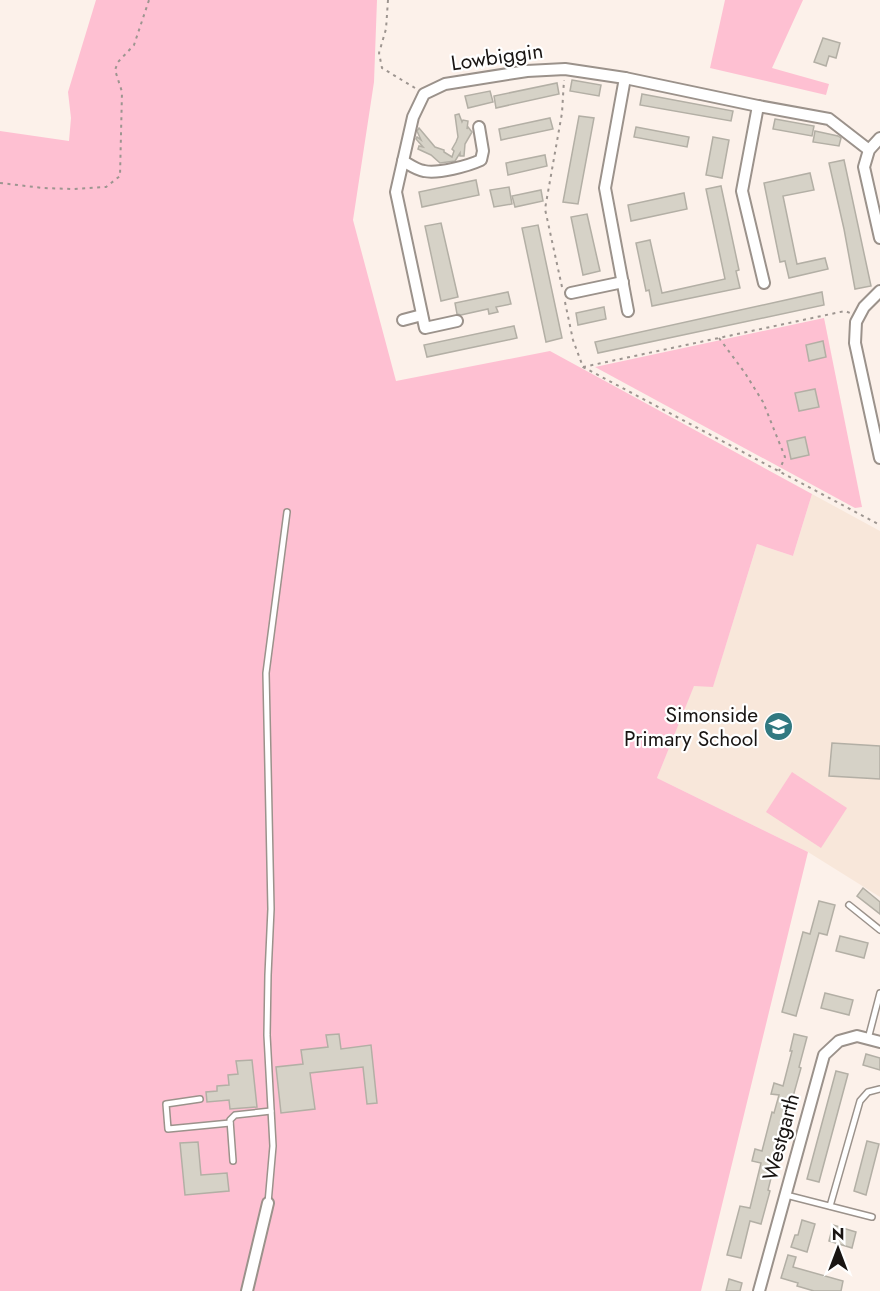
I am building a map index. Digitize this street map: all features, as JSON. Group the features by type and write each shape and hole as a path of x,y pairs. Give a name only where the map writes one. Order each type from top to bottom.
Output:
{"street":[{"name":"Lowbiggin","path":"424,94 445,84 527,71 565,69 625,78 830,119 869,150"},
{"path":"625,78 605,188 628,311"},
{"path":"424,94 413,117 396,192 425,328 457,321"},
{"path":"758,106 742,191 764,283"},
{"path":"403,161 427,172 473,164 481,160 483,150 479,127"},
{"path":"880,138 869,150 864,168 878,220 880,238"},
{"path":"571,293 623,282"},
{"path":"880,291 864,307 856,322 855,343 880,458"},
{"path":"403,320 422,315"},
{"name":"Westgarth","path":"759,1291 824,1055 839,1041 857,1036 880,1042"},
{"path":"247,1291 268,1203"}],"lane":[{"path":"268,1203 273,1146 267,1035 271,909 266,673 287,512"},
{"path":"849,905 880,930"},
{"path":"868,1039 880,993"},
{"path":"830,1206 860,1101 867,1092 880,1089"},
{"path":"200,1099 166,1104 168,1128 230,1123"},
{"path":"233,1161 230,1123 232,1116 272,1111"},
{"path":"785,1195 872,1217"}],"path":[{"path":"0,183 74,189 106,187 120,176 122,93 115,70 118,62 134,45 149,0"},
{"path":"388,0 386,29 379,53 382,68 424,94"},
{"path":"565,69 562,113 545,210 573,340 583,367 880,525"},
{"path":"583,367 844,311 859,317"},
{"path":"719,338 763,402 785,457 778,471"}],"shaded area":[{"path":"96,0 377,0 374,82 353,220 396,381 550,351 812,494 793,556 757,544 713,687 694,686 657,778 808,852 701,1291 0,1291 0,131 69,141 71,118 68,92"},
{"path":"725,0 803,0 772,68 829,84 826,95 710,68"},
{"path":"824,318 862,507 855,508 595,367"},
{"name":"Simonside Primary School","path":"812,494 880,531 880,897 808,852 657,778 694,685 713,686 757,544 793,556"},
{"path":"792,772 847,808 821,848 766,812"}],"building":[{"path":"823,38 840,43 836,58 829,56 826,66 814,62"},
{"path":"572,80 601,85 599,96 570,91"},
{"path":"557,83 559,94 496,108 494,96"},
{"path":"490,91 493,102 468,108 465,96"},
{"path":"642,94 733,111 731,121 640,105"},
{"path":"459,114 462,122 463,120 468,121 467,129 468,127 472,132 465,144 464,156 460,156 460,153 455,161 440,163 431,155 418,149 419,146 423,147 416,139 417,137 421,140 417,131 419,128 435,147 444,150 452,157 454,151 452,149 458,137 455,115"},
{"path":"579,116 594,118 578,204 563,202"},
{"path":"550,118 553,129 501,140 499,129"},
{"path":"775,119 814,126 812,136 773,129"},
{"path":"636,127 689,137 687,147 634,137"},
{"path":"815,131 838,136 841,138 839,146 813,142"},
{"path":"713,137 729,140 722,178 706,175"},
{"path":"545,155 547,166 508,175 506,163"},
{"path":"844,160 871,286 855,289 829,163"},
{"path":"810,173 814,190 783,196 797,264 825,258 828,269 789,278 785,261 780,262 764,183"},
{"path":"476,180 479,195 422,207 419,192"},
{"path":"721,186 739,270 736,271 740,288 652,306 649,290 646,291 636,243 650,240 662,293 725,279 706,189"},
{"path":"509,187 512,204 494,207 490,190"},
{"path":"541,190 543,201 515,207 512,196"},
{"path":"684,193 687,209 631,221 628,205"},
{"path":"587,214 600,271 583,275 571,217"},
{"path":"441,223 458,297 441,301 425,226"},
{"path":"538,225 562,338 546,342 522,228"},
{"path":"508,292 511,304 496,307 498,312 489,314 488,309 457,314 455,303"},
{"path":"822,292 824,305 598,353 595,342"},
{"path":"604,307 606,319 578,325 576,313"},
{"path":"514,326 517,338 427,357 424,345"},
{"path":"823,341 826,357 809,361 806,345"},
{"path":"815,389 819,407 799,411 795,393"},
{"path":"805,437 809,455 791,459 787,441"},
{"path":"832,743 880,746 880,779 829,776"},
{"path":"863,888 880,902 880,914 857,896"},
{"path":"819,901 835,905 827,935 819,933 796,1016 782,1012 803,932 810,934"},
{"path":"840,936 868,943 864,958 836,951"},
{"path":"825,993 853,1000 849,1015 821,1008"},
{"path":"339,1034 341,1049 371,1045 377,1103 367,1104 363,1067 310,1073 315,1109 281,1113 276,1067 303,1064 301,1050 328,1047 326,1035"},
{"path":"794,1034 807,1037 761,1224 750,1221 741,1258 727,1255 740,1206 750,1208 761,1163 752,1161 755,1149 762,1151 779,1095 771,1094 774,1083 783,1086"},
{"path":"866,1054 880,1058 880,1070 863,1065"},
{"path":"252,1060 257,1107 230,1109 229,1100 207,1102 206,1092 217,1091 217,1086 229,1085 228,1075 238,1074 236,1061"},
{"path":"836,1071 848,1074 819,1182 807,1179"},
{"path":"867,1141 879,1144 866,1195 854,1191"},
{"path":"198,1142 201,1175 227,1173 229,1191 185,1195 180,1143"},
{"path":"802,1220 815,1224 807,1252 791,1247 795,1235 798,1235"},
{"path":"833,1225 856,1232 852,1248 829,1241"},
{"path":"788,1255 796,1257 793,1267 843,1281 841,1291 814,1291 781,1278"},
{"path":"729,1279 742,1283 740,1291 726,1291"}],"place":[{"name":"Simonside Primary School","path":"779,727"}]}
